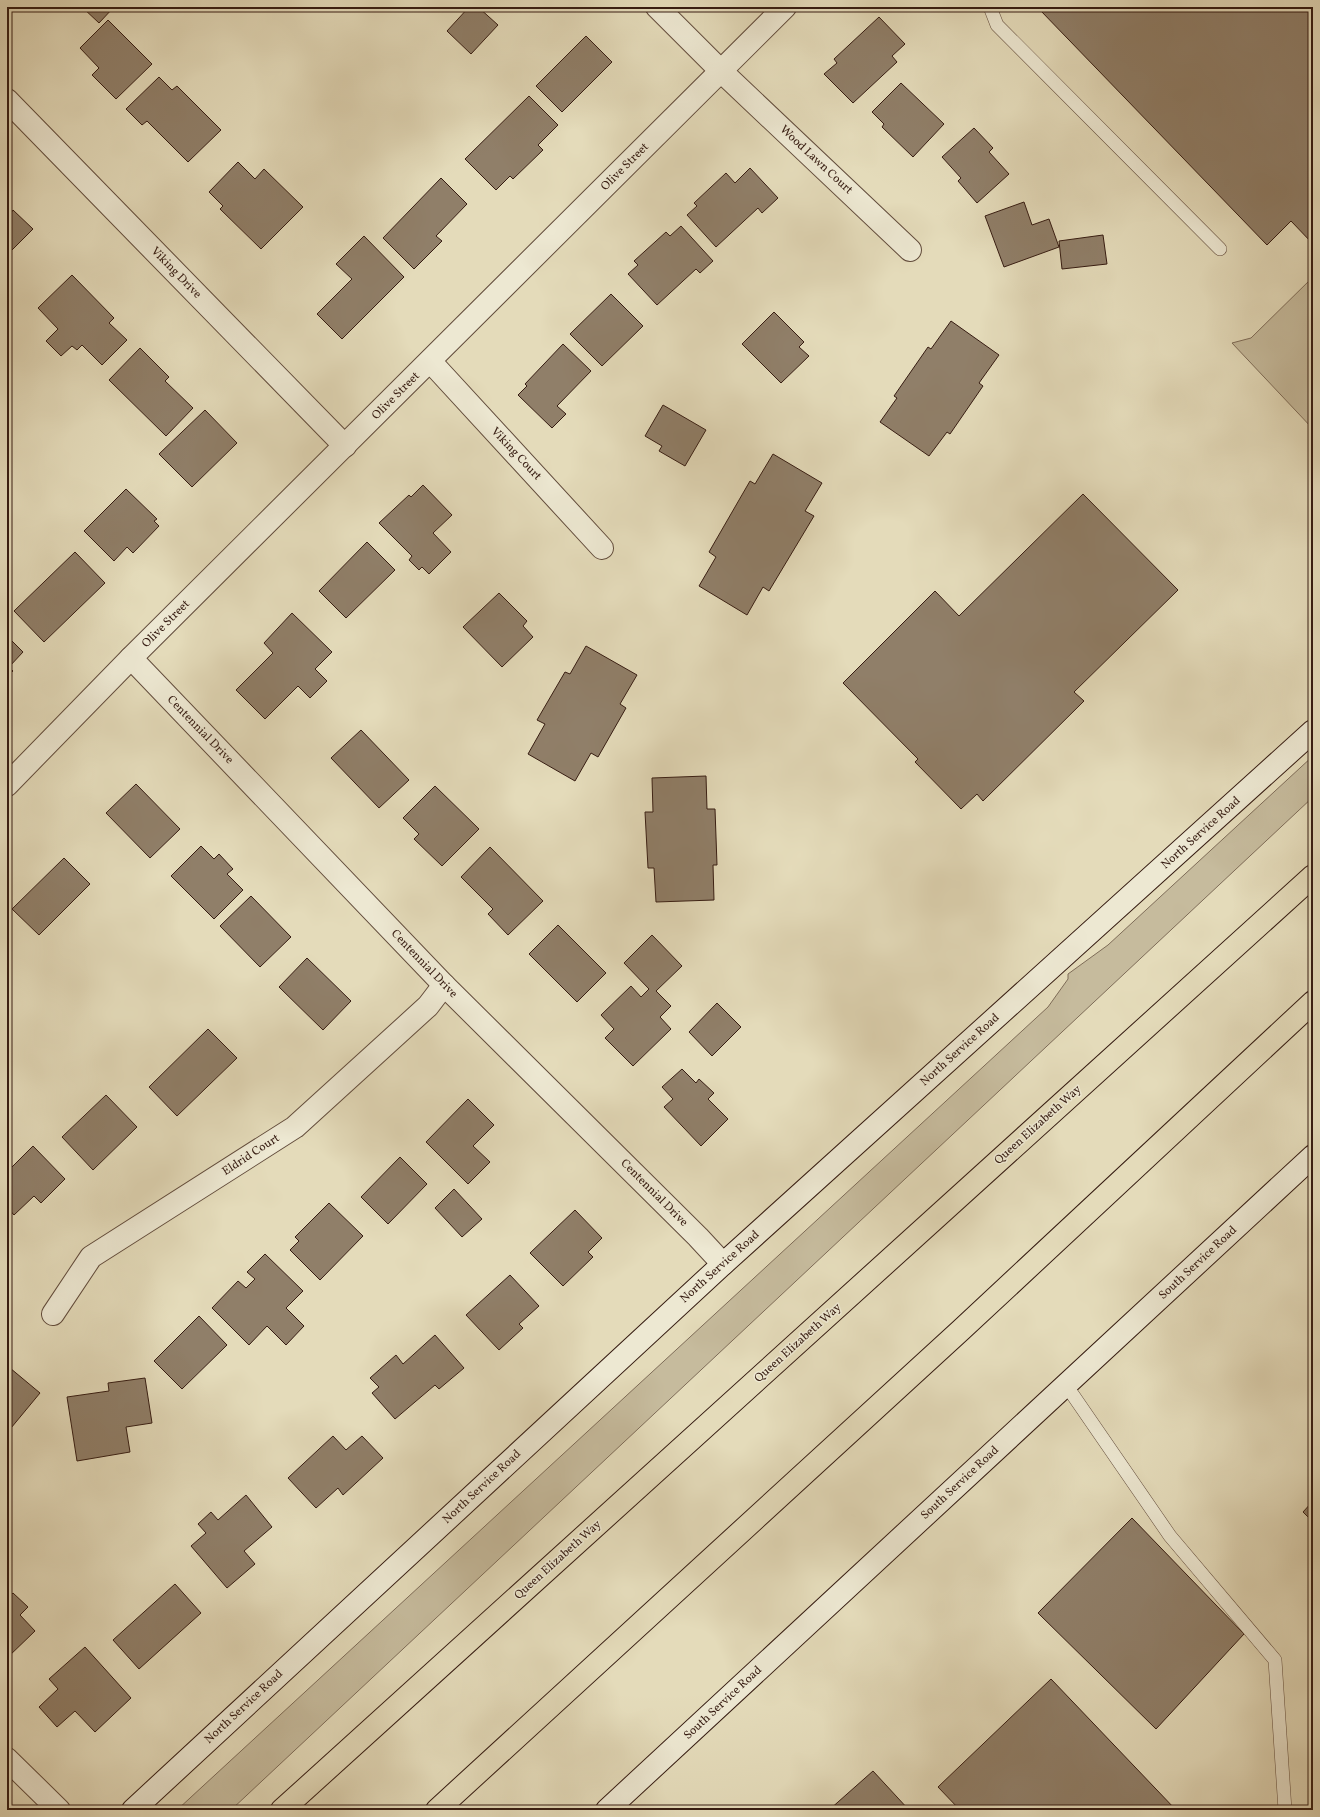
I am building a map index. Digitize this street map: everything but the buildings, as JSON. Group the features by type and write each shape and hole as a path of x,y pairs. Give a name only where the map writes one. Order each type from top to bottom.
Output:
{"highway":[{"name":"Queen Elizabeth Way","path":"282,1810 1313,876"},
{"path":"437,1810 962,1330 1313,1002"}],"street":[{"name":"Wood Lawn Court","path":"657,7 721,71 910,250"},
{"name":"Olive Street","path":"7,785 131,658 784,7"},
{"name":"Viking Drive","path":"7,100 345,446"},
{"name":"Viking Court","path":"430,361 602,548"},
{"name":"Centennial Drive","path":"131,658 444,985 698,1237 723,1264"},
{"name":"North Service Road","path":"133,1810 723,1264 1313,731"},
{"name":"Eldrid Court","path":"53,1314 91,1257 295,1126 428,1006 444,985"},
{"name":"South Service Road","path":"607,1810 1313,1156"},
{"path":"7,1759 59,1810"}],"lane":[{"path":"990,7 997,25 1220,249"},
{"path":"1066,1385 1170,1536 1275,1660 1285,1810"}],"shaded area":[{"path":"1313,277 1313,429 1232,343 1251,338"},
{"path":"1313,756 1313,797 231,1810 177,1810 1048,1007 1068,979 1068,974 1108,945"}]}
